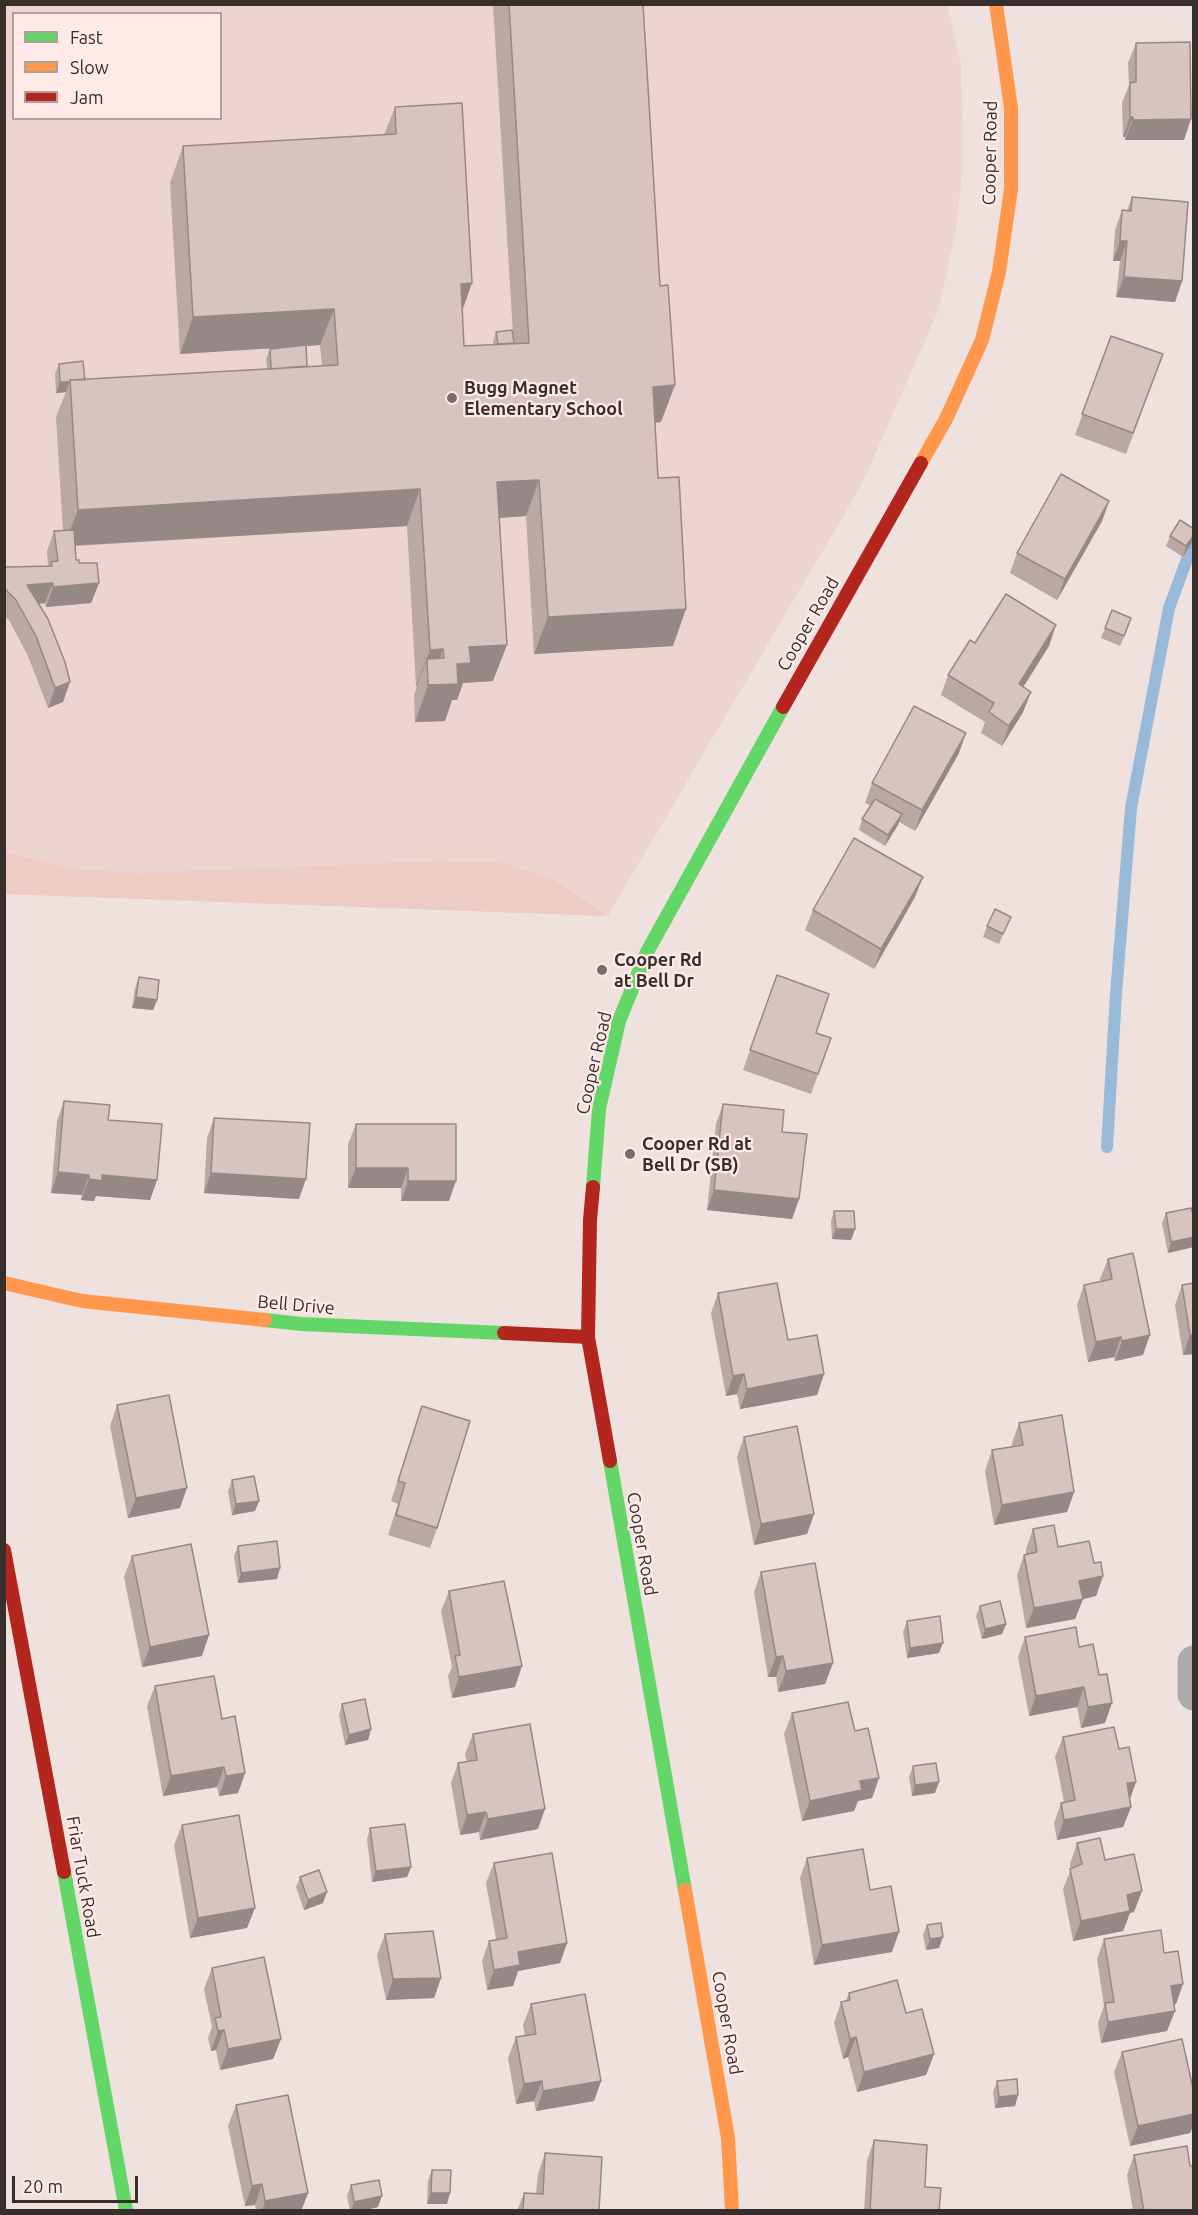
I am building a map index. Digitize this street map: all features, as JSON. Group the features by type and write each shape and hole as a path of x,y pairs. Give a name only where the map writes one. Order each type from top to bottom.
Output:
{"street":[{"name":"Cooper Road","path":"732,2211 728,2138 588,1337 591,1220 599,1109 619,1021 646,952 946,419 982,340 999,272 1011,189 1011,108 996,4"},
{"name":"Bell Drive","path":"4,1283 82,1301 301,1324 588,1337"},
{"name":"Friar Tuck Road","path":"4,1550 126,2211"},
{"path":"1194,1662 1194,1694"}],"shaded area":[{"name":"Bugg Magnet Elementary School","path":"5,5 947,5 961,64 963,164 956,231 938,311 862,484 608,916 5,894"},
{"path":"5,852 77,869 141,873 439,861 505,863 553,880 608,916 5,894"}],"building":[{"path":"509,4 643,4 660,286 668,285 675,385 653,387 658,478 679,477 686,609 548,617 539,480 497,482 507,645 469,647 471,663 457,664 458,684 428,685 427,659 444,658 443,649 430,650 420,489 78,510 70,380 338,365 334,309 193,317 183,146 396,134 395,107 462,103 472,283 461,284 464,346 529,343"},
{"path":"1190,42 1191,119 1133,120 1133,117 1130,117 1130,83 1136,82 1136,43"},
{"path":"1132,197 1188,202 1182,281 1124,277 1127,241 1120,241 1122,210 1131,211"},
{"path":"512,330 514,343 498,344 496,332"},
{"path":"1111,336 1163,354 1133,433 1082,414"},
{"path":"306,345 307,366 271,369 270,349"},
{"path":"83,361 85,380 60,382 59,364"},
{"path":"1061,474 1109,501 1065,579 1017,553"},
{"path":"1180,520 1194,529 1194,535 1186,546 1170,536"},
{"path":"74,530 76,560 79,560 79,563 97,563 99,583 53,587 53,583 27,585 48,619 65,662 70,682 55,688 36,636 16,600 4,588 4,566 52,566 51,562 58,561 54,531"},
{"path":"1006,594 1056,625 1019,684 1031,692 1009,726 989,712 994,703 948,675 970,640 975,643"},
{"path":"1112,610 1131,618 1124,636 1105,628"},
{"path":"914,706 966,733 922,810 872,783"},
{"path":"875,799 902,814 888,835 862,819"},
{"path":"854,838 923,877 881,949 813,910"},
{"path":"995,909 1011,917 1003,934 987,926"},
{"path":"777,975 829,994 816,1033 831,1038 818,1074 750,1050"},
{"path":"139,977 159,980 157,1000 136,997"},
{"path":"64,1101 110,1105 108,1120 162,1124 157,1180 102,1175 102,1181 89,1179 89,1175 58,1172"},
{"path":"723,1104 784,1110 782,1132 807,1134 799,1199 714,1190"},
{"path":"214,1118 310,1123 306,1179 211,1173"},
{"path":"356,1124 456,1124 456,1181 408,1181 408,1168 356,1168"},
{"path":"1191,1208 1194,1218 1194,1237 1171,1242 1166,1213"},
{"path":"834,1211 854,1211 855,1229 836,1229"},
{"path":"1133,1253 1150,1335 1122,1341 1121,1337 1096,1342 1084,1285 1112,1279 1108,1259"},
{"path":"777,1283 788,1340 817,1335 824,1374 747,1389 744,1374 733,1376 718,1293"},
{"path":"1194,1283 1194,1335 1190,1335 1182,1285"},
{"path":"169,1395 187,1488 136,1498 117,1405"},
{"path":"422,1406 470,1421 437,1528 396,1515 405,1483 398,1481"},
{"path":"1062,1415 1074,1492 1002,1505 992,1450 1023,1445 1019,1423"},
{"path":"797,1426 814,1514 761,1524 744,1437"},
{"path":"254,1476 259,1501 236,1504 232,1480"},
{"path":"1054,1525 1058,1547 1089,1541 1094,1563 1101,1562 1103,1576 1079,1581 1083,1599 1034,1608 1024,1555 1037,1552 1033,1529"},
{"path":"277,1541 280,1568 241,1573 238,1546"},
{"path":"191,1544 209,1635 150,1647 132,1556"},
{"path":"815,1563 833,1663 786,1671 783,1656 776,1657 761,1572"},
{"path":"504,1581 522,1666 459,1677 455,1656 460,1655 449,1591"},
{"path":"1000,1601 1006,1624 985,1629 980,1606"},
{"path":"940,1616 943,1643 910,1648 907,1621"},
{"path":"1076,1627 1079,1647 1093,1644 1099,1675 1107,1674 1112,1703 1088,1707 1084,1687 1036,1696 1025,1637"},
{"path":"214,1676 222,1719 235,1716 245,1773 226,1776 224,1767 171,1776 155,1686"},
{"path":"365,1699 371,1729 349,1735 342,1704"},
{"path":"848,1702 855,1731 868,1728 879,1778 860,1781 862,1790 810,1801 792,1713"},
{"path":"530,1724 545,1809 488,1819 486,1812 467,1815 458,1763 477,1760 473,1734"},
{"path":"1114,1727 1119,1749 1129,1747 1136,1782 1127,1783 1131,1807 1064,1820 1061,1803 1075,1800 1063,1737"},
{"path":"936,1763 939,1782 915,1785 913,1766"},
{"path":"239,1815 255,1908 198,1918 182,1825"},
{"path":"405,1824 411,1867 376,1871 370,1828"},
{"path":"1100,1838 1105,1860 1134,1854 1142,1891 1127,1895 1130,1911 1081,1921 1070,1869 1082,1864 1077,1843"},
{"path":"863,1849 870,1890 891,1886 899,1932 822,1945 807,1858"},
{"path":"552,1853 567,1943 518,1952 520,1965 494,1970 489,1941 507,1938 494,1863"},
{"path":"319,1870 327,1892 308,1900 300,1877"},
{"path":"941,1923 943,1937 930,1939 927,1925"},
{"path":"1161,1930 1164,1953 1178,1951 1183,1984 1171,1986 1175,2011 1108,2022 1105,2003 1114,2002 1104,1939"},
{"path":"433,1931 441,1978 393,1979 385,1934"},
{"path":"264,1957 281,2039 228,2049 224,2030 218,2031 215,2018 221,2017 212,1968"},
{"path":"897,1980 906,2013 922,2009 934,2054 864,2072 856,2037 850,2039 841,2002 850,2000 849,1993"},
{"path":"585,1994 601,2081 543,2091 542,2081 524,2084 516,2037 536,2034 531,2004"},
{"path":"1182,2039 1194,2093 1194,2114 1138,2126 1122,2052"},
{"path":"1017,2079 1018,2095 999,2097 997,2081"},
{"path":"288,2095 308,2193 265,2201 262,2184 252,2186 236,2105"},
{"path":"874,2140 927,2145 925,2187 941,2188 939,2211 870,2211"},
{"path":"1187,2146 1190,2166 1194,2166 1194,2211 1144,2211 1134,2155"},
{"path":"545,2153 602,2157 599,2211 523,2211 524,2193 543,2194"},
{"path":"432,2170 451,2170 450,2193 431,2193"},
{"path":"379,2180 382,2196 354,2202 351,2185"}],"waterway":[{"path":"1107,1147 1116,994 1131,808 1169,608 1194,540"}],"traffic: fast":[{"path":"593,1187 599,1109 619,1021 647,952 783,707"},
{"path":"265,1320 301,1324 504,1333"},
{"path":"610,1461 685,1890"},
{"path":"64,1872 126,2210"}],"traffic: slow":[{"path":"921,463 946,419 982,340 999,272 1011,189 1011,108 996,4"},
{"path":"4,1283 82,1301 265,1320"},
{"path":"685,1890 728,2138 732,2210"}],"traffic: jam":[{"path":"783,707 921,463"},
{"path":"593,1187 590,1220 588,1337 610,1461"},
{"path":"504,1333 588,1337"},
{"path":"4,1550 64,1872"}],"place":[{"name":"Bugg Magnet Elementary School","path":"452,398"},
{"name":"Cooper Rd at Bell Dr","path":"602,970"},
{"name":"Cooper Rd at Bell Dr (SB)","path":"630,1154"}]}
